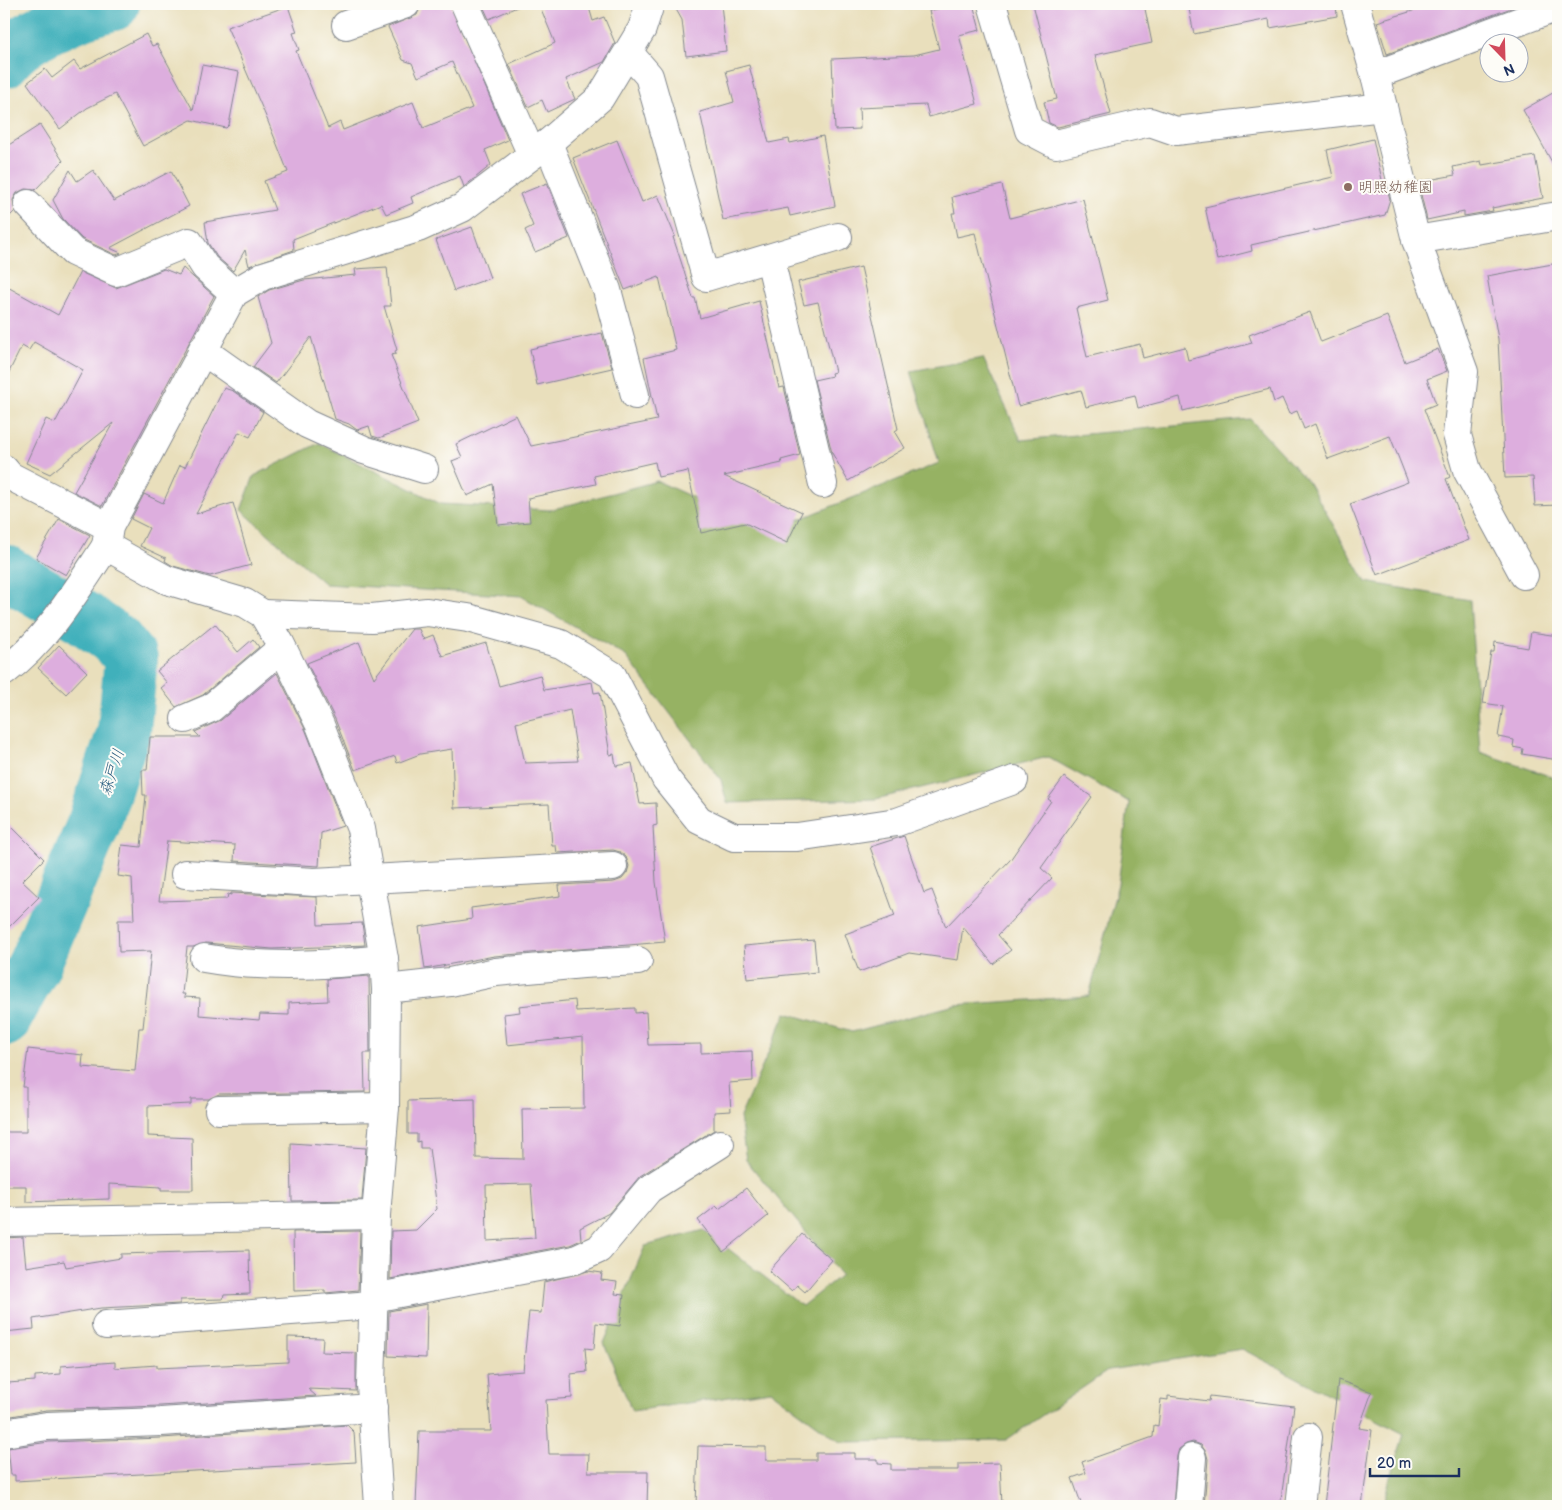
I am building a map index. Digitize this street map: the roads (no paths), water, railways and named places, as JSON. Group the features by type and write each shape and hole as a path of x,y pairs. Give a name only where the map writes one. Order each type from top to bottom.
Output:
{"street":[{"path":"346,25 406,4"},
{"path":"466,4 540,149 607,290 635,395"},
{"path":"4,672 20,660 53,624 77,590 107,537 202,350 234,293 262,276 418,228 462,208 540,149 600,98 642,29 650,4"},
{"path":"992,4 1029,130 1056,144 1150,122 1176,131 1383,107"},
{"path":"1355,4 1416,240 1464,372 1457,435 1467,470 1524,575"},
{"path":"1375,76 1558,7"},
{"path":"629,53 649,76 706,277 838,237"},
{"path":"28,204 73,252 116,272 189,242 205,267 234,293"},
{"path":"1416,240 1558,216"},
{"path":"770,259 823,484"},
{"path":"202,350 306,424 364,450 424,469"},
{"path":"4,469 10,476 107,537 167,580 245,603 263,614 372,618 427,612 468,618 561,644 612,675 666,778 699,820 734,837 797,837 897,822 1014,780"},
{"path":"263,614 320,725 361,829 384,959 386,989 385,1107 376,1215 371,1385 379,1506"},
{"path":"185,719 210,708 282,648"},
{"path":"185,874 314,882 613,866"},
{"path":"204,958 238,964 312,966 384,959"},
{"path":"386,989 450,982 496,972 638,961"},
{"path":"219,1110 385,1107"},
{"path":"106,1325 372,1302 575,1260 599,1249 649,1189 720,1144"},
{"path":"4,1222 376,1215"},
{"path":"4,1433 47,1426 161,1422 373,1408"},
{"path":"1300,1506 1308,1437"},
{"path":"1188,1506 1192,1458"}],"waterway":[{"name":"森戸川","path":"4,61 25,42 54,25 85,12 113,4"},
{"name":"森戸川","path":"4,571 84,618 117,641 131,659 124,731 94,823 34,965 4,1020"}],"place":[{"name":"明照幼稚園","path":"1348,187"}]}
